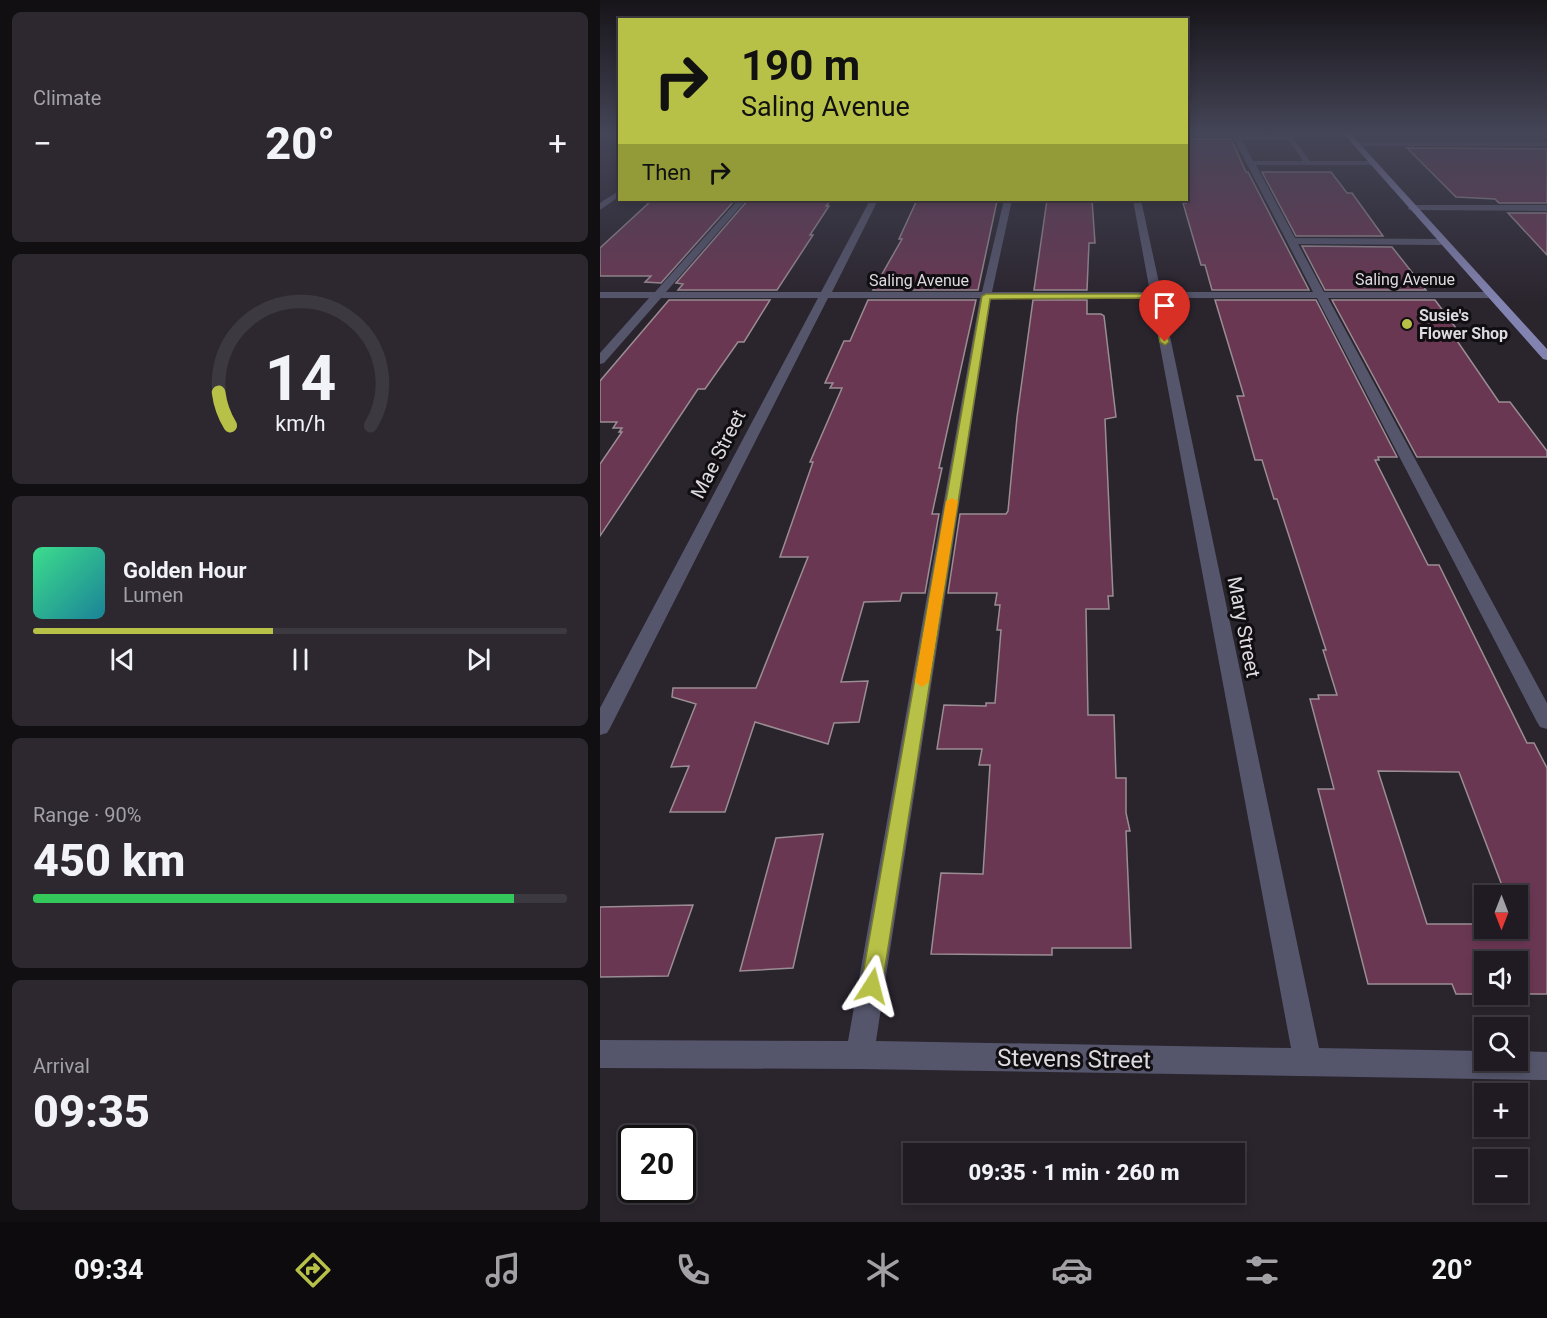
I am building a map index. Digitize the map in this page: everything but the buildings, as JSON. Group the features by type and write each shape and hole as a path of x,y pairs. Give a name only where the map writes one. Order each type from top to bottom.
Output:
{"main road":[{"path":"1395,189 1547,356"}],"street":[{"path":"1265,189 1547,722"},
{"path":"600,207 618,194"},
{"path":"600,360 741,201"},
{"name":"Mae Street","path":"600,728 873,201"},
{"path":"860,1055 986,296 1008,201"},
{"name":"Mary Street","path":"1137,201 1308,1063"},
{"path":"1412,208 1547,208"},
{"path":"1292,241 1442,242"},
{"name":"Saling Avenue","path":"600,295 1490,295"},
{"name":"Stevens Street","path":"600,1054 860,1055 1547,1066"}],"slow traffic":[{"path":"922,682 952,501"}],"place":[{"name":"Susie's Flower Shop","path":"1407,324"}],"route":[{"path":"872,986 986,296 1155,296 1165,342"}]}
